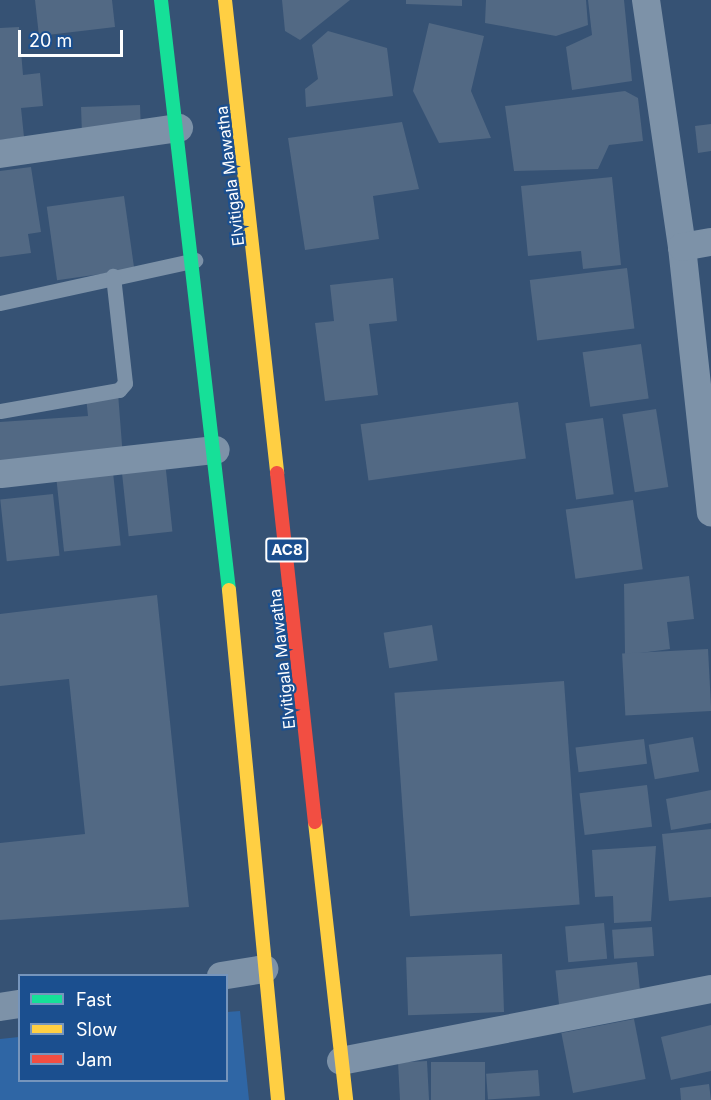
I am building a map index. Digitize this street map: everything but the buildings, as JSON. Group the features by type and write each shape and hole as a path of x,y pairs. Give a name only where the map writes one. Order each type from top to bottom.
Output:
{"highway":[{"path":"160,0 179,128 216,450 278,1100"},
{"name":"Elvitigala Mawatha","path":"225,0 346,1100"}],"street":[{"path":"646,0 682,247 711,512"},
{"path":"0,154 179,128"},
{"path":"682,247 711,242"},
{"path":"1,474 216,450"},
{"path":"228,974 264,969"},
{"path":"341,1061 711,989"},
{"path":"0,1006 18,1004"}],"lane":[{"path":"0,303 113,276 195,260"},
{"path":"0,411 118,390 125,383 113,276"}],"shaded area":[{"path":"240,1011 249,1100 0,1100 0,1039 18,1037 18,1082 228,1082 228,1012"}],"traffic: fast":[{"path":"161,0 229,590"}],"traffic: slow":[{"path":"225,0 277,473"},
{"path":"229,590 278,1100"},
{"path":"315,822 346,1100"}],"traffic: jam":[{"path":"277,473 315,822"}]}
